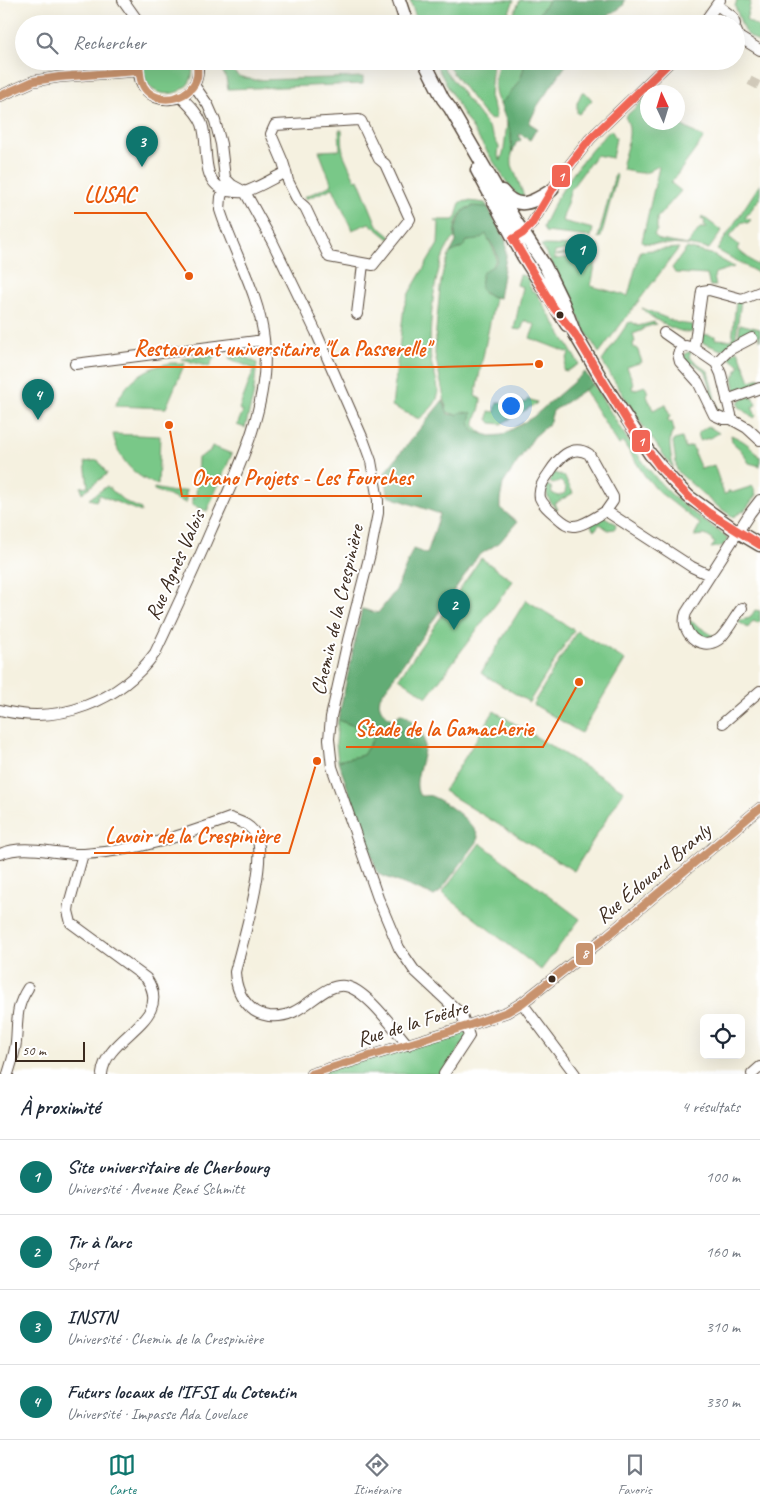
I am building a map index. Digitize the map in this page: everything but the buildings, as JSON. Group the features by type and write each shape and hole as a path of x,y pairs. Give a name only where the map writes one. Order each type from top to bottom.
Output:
{"main road":[{"path":"399,0 404,15"},
{"path":"428,70 443,99 450,120 518,236"},
{"path":"443,99 488,172 554,308 575,334 630,426 660,467 690,497 738,532 760,545"},
{"path":"488,172 506,196 519,203 534,202 552,190"}],"street":[{"path":"123,0 134,15"},
{"path":"709,15 718,2 730,15"},
{"path":"745,41 760,50"},
{"path":"0,96 34,81 109,70"},
{"path":"139,70 141,84 153,96 172,100 181,97 194,85 198,70"},
{"path":"518,236 535,219 567,168 590,139 662,70"},
{"path":"194,85 208,105 216,121 221,144 225,185"},
{"path":"181,97 194,110 202,124 207,147 208,170 210,178 216,185 225,185 237,193 245,192 286,172"},
{"path":"361,121 379,159 385,164 410,219 373,265 327,256 305,207 298,201 286,172 271,134 276,125 361,121"},
{"name":"Rue Agnès Valois","path":"0,710 34,715 69,711 93,704 118,690 129,681 155,653 229,492 250,436 264,375 264,340 256,301 220,210 219,204 225,185"},
{"name":"Chemin de la Crespinière","path":"245,192 302,301 363,439 371,461 378,500 378,513 370,554 331,717 329,739 332,767 378,898 399,948 414,970 455,1007 464,1018 467,1026"},
{"path":"356,314 363,264"},
{"path":"689,348 702,292 709,290 742,299 760,292"},
{"path":"664,333 716,362 732,415 730,419"},
{"path":"716,362 729,350 752,338"},
{"path":"75,364 264,340"},
{"path":"689,348 678,352 679,360 698,382 713,414 720,418 730,419 747,428 760,440"},
{"path":"727,400 760,388"},
{"path":"578,450 589,454 613,497 613,501 606,511 580,525 571,526 558,519 544,504 540,494 541,485 555,463 565,454 578,450"},
{"path":"742,608 718,640 701,643 689,636 684,626 685,616 709,575 760,500"},
{"path":"606,511 692,567 709,575"},
{"path":"723,722 760,691"},
{"name":"Rue Édouard Branly","path":"522,1003 602,940 760,808"},
{"path":"0,854 20,849 83,854 130,849 148,846 230,818 243,822 257,836 259,845 255,886 235,972 239,993 245,1002 254,1011 265,1016 280,1017 301,1008 331,987 344,986 364,996 408,1045"},
{"path":"83,854 68,911 71,923 146,978 152,986 154,995 150,1014 110,1054 103,1066 102,1074"},
{"path":"8,1074 16,1044 17,1014 20,1000 28,988"},
{"path":"522,1003 575,1074"},
{"name":"Rue de la Foëdre","path":"311,1074 467,1026 507,1012 522,1003"},
{"path":"444,1074 470,1036 467,1026"},
{"path":"752,1074 760,1067"}],"green space":[{"path":"410,0 514,0 508,15 415,15"},
{"path":"520,0 549,0 538,15 513,15"},
{"path":"549,0 625,0 623,6 610,15 538,15"},
{"path":"737,0 751,1 746,20 760,28 758,31 760,32 760,43 745,32 745,15 738,15 735,6"},
{"path":"144,70 192,70 188,84 180,91 169,94 159,92 150,87 144,76"},
{"path":"222,70 232,70 238,76 254,80 363,77 363,84 228,89 226,78"},
{"path":"439,70 445,70 489,128 499,147 498,156 501,161 507,123 511,134 512,165 524,196 518,196 506,181 461,111"},
{"path":"451,70 492,70 490,96 496,115 491,120 483,113"},
{"path":"497,70 523,70 520,79 500,104 495,88"},
{"path":"523,70 563,70 538,105 529,123 537,128 530,140 520,134 521,140 516,143 512,154 511,134 500,104 513,89"},
{"path":"582,92 585,92 592,100 579,114 577,113 577,103"},
{"path":"640,103 640,130 685,130 685,127 704,138 671,183 681,191 657,218 657,230 654,235 660,240 687,245 644,243 642,241 659,167 656,166 645,173 623,170 624,166 622,163 629,134 628,122 625,117"},
{"path":"339,130 342,130 343,153 355,180 358,179 377,225 391,237 389,239 369,223 352,230 333,188 306,199 304,197 332,185 319,151 340,150"},
{"path":"611,130 616,138 612,158 596,155 571,189 562,221 593,229 591,237 545,232 543,227 563,188 581,162"},
{"path":"615,174 617,176 601,237 598,238"},
{"path":"760,184 760,198 745,218 751,220 748,223 742,222 729,237 739,245 737,249 757,265 760,262 760,274 717,250"},
{"path":"460,202 485,203 488,207 469,207 464,210 456,226 455,238 448,247 442,261 437,277 430,333 431,361 438,395 434,405 419,419 392,406 404,307 408,295 438,244 439,223 434,220 453,220 456,217"},
{"path":"473,206 488,207 506,241 506,257 499,298 488,295 482,291 481,287 483,272 494,265 497,258 495,250 486,234 478,240 467,241 464,246 450,253 456,242 455,230 460,217 464,210"},
{"path":"702,216 722,231 709,249 687,245 700,228 707,228 704,224 705,221 701,219"},
{"path":"486,234 496,258 495,262 481,279 483,293 495,298 475,396 481,399 475,426 484,434 473,430 470,421 472,413 457,415 447,412 435,354 440,288 443,271 450,253 464,246 467,241 475,240"},
{"path":"541,245 583,246 555,252 554,259 597,255 591,286 628,296 640,251 679,248 599,353 586,332 557,272"},
{"path":"587,246 599,246 598,252 557,256 585,250"},
{"path":"687,248 711,254 734,267 715,273 716,286 710,286 707,275 675,273 672,268"},
{"path":"520,275 525,276 529,280 530,282 528,283 533,292 535,291 579,364 567,371 563,370 569,353 530,338 535,325 525,320 521,330 514,329 523,287 517,285"},
{"path":"736,301 741,301 735,344 721,350 701,342 701,334 715,336 715,339 732,340"},
{"path":"642,308 678,323 693,325 692,332 681,331 666,325"},
{"path":"632,322 638,326 654,322 656,324 643,328 643,330 633,334 634,348 637,348 642,362 627,367 634,385 632,386 633,390 645,386 648,393 646,394 653,410 666,404 670,417 668,418 669,423 672,422 674,430 670,438 673,468 638,419 602,361 628,323"},
{"path":"740,324 760,329 760,340 758,335 749,334 738,341"},
{"path":"738,350 750,381 760,378 760,385 736,393 733,378 740,365 727,357"},
{"path":"688,352 691,352 689,357 708,371 718,411 724,410 722,414 719,414 706,392 711,390 706,372 693,362 689,367 683,360"},
{"path":"215,355 209,367 181,359"},
{"path":"238,356 257,363 253,397 245,428 237,425 243,411 239,409 254,369 228,358"},
{"path":"171,363 185,363 166,408 115,406 125,389 137,377 153,368"},
{"path":"585,372 593,384 553,411 549,424 534,437 503,484 500,508 517,522 500,542 478,556 380,697 380,708 387,715 393,720 400,714 405,715 413,721 424,738 423,757 417,784 419,794 431,796 451,807 470,824 478,836 477,842 439,893 434,896 378,874 338,761 363,755 374,737 374,733 338,720 362,609 378,613 396,590 413,549 427,554 440,514 388,496 385,472 443,400 448,414 472,413 470,422 473,431 491,436 502,435 533,417"},
{"path":"593,384 647,468 670,493 697,516 727,537 727,541 723,546 711,548 715,543 712,539 705,535 694,536 700,524 659,492 645,476 623,442 619,445 584,390"},
{"path":"752,396 756,405 752,407 756,416 754,418 740,408 738,403 740,400"},
{"path":"506,399 526,403 528,399 537,402 501,424 491,423 488,419 489,411 495,412 497,402 505,403"},
{"path":"708,426 719,433 700,441 698,433"},
{"path":"113,434 160,436 158,485 149,482 128,466 115,443"},
{"path":"731,435 747,444 760,456 760,466 749,463 741,450 732,442"},
{"path":"682,438 685,448 692,446 695,450 695,455 701,469 714,465 724,494 728,493 728,491 731,493 753,486 756,495 745,510 733,517 713,503 677,471 673,442"},
{"path":"212,446 232,454 207,511 192,505 192,497 196,497 198,458 210,451"},
{"path":"98,460 107,474 82,493 81,487 88,486 85,462"},
{"path":"554,473 564,476 573,493 554,504 557,510 549,499 547,485 551,487 552,493 558,496 565,493 566,487 560,481 553,484 549,482"},
{"path":"107,486 124,501 141,509 141,512 99,495 96,501 89,499"},
{"path":"154,488 173,492 186,490 186,503 154,490"},
{"path":"603,516 615,523 616,527 614,529 608,530 600,524 595,530 592,528 591,523"},
{"path":"481,558 513,581 427,697 399,678"},
{"path":"526,600 574,630 529,702 481,673"},
{"path":"755,610 760,611 760,621 758,623 753,621 748,628 737,621 750,618"},
{"path":"689,620 715,637 706,640 699,637 690,627"},
{"path":"577,631 625,660 581,733 533,704"},
{"path":"494,711 624,791 574,871 444,791"},
{"path":"338,720 375,734 363,755 338,761 336,744"},
{"path":"480,843 580,919 541,970 442,893"},
{"path":"455,1030 469,1033 444,1074 311,1074"}],"tunnel":[{"path":"752,87 756,79"}],"transit line":[{"name":"8","path":"140,70 144,88 153,96 168,99 176,98 189,90 194,84 197,70"},
{"name":"1","path":"662,70 590,139 558,180 531,225 513,239 554,308 575,334 630,426 660,467 689,497 709,513 760,545"},
{"name":"8","path":"0,96 34,81 59,77 138,71"},
{"name":"8","path":"311,1074 507,1012 522,1003 602,940 760,808"}],"place":[{"name":"INSTN","path":"142,167"},
{"name":"Site universitaire de Cherbourg","path":"581,275"},
{"name":"LUSAC","path":"189,276"},
{"name":"Restaurant universitaire \"La Passerelle\"","path":"539,364"},
{"name":"Futurs locaux de l'IFSI du Cotentin","path":"38,420"},
{"name":"Orano Projets - Les Fourches","path":"169,425"},
{"name":"Tir à l'arc","path":"454,630"},
{"name":"Stade de la Gamacherie","path":"579,682"},
{"name":"Lavoir de la Crespinière","path":"317,761"}]}
